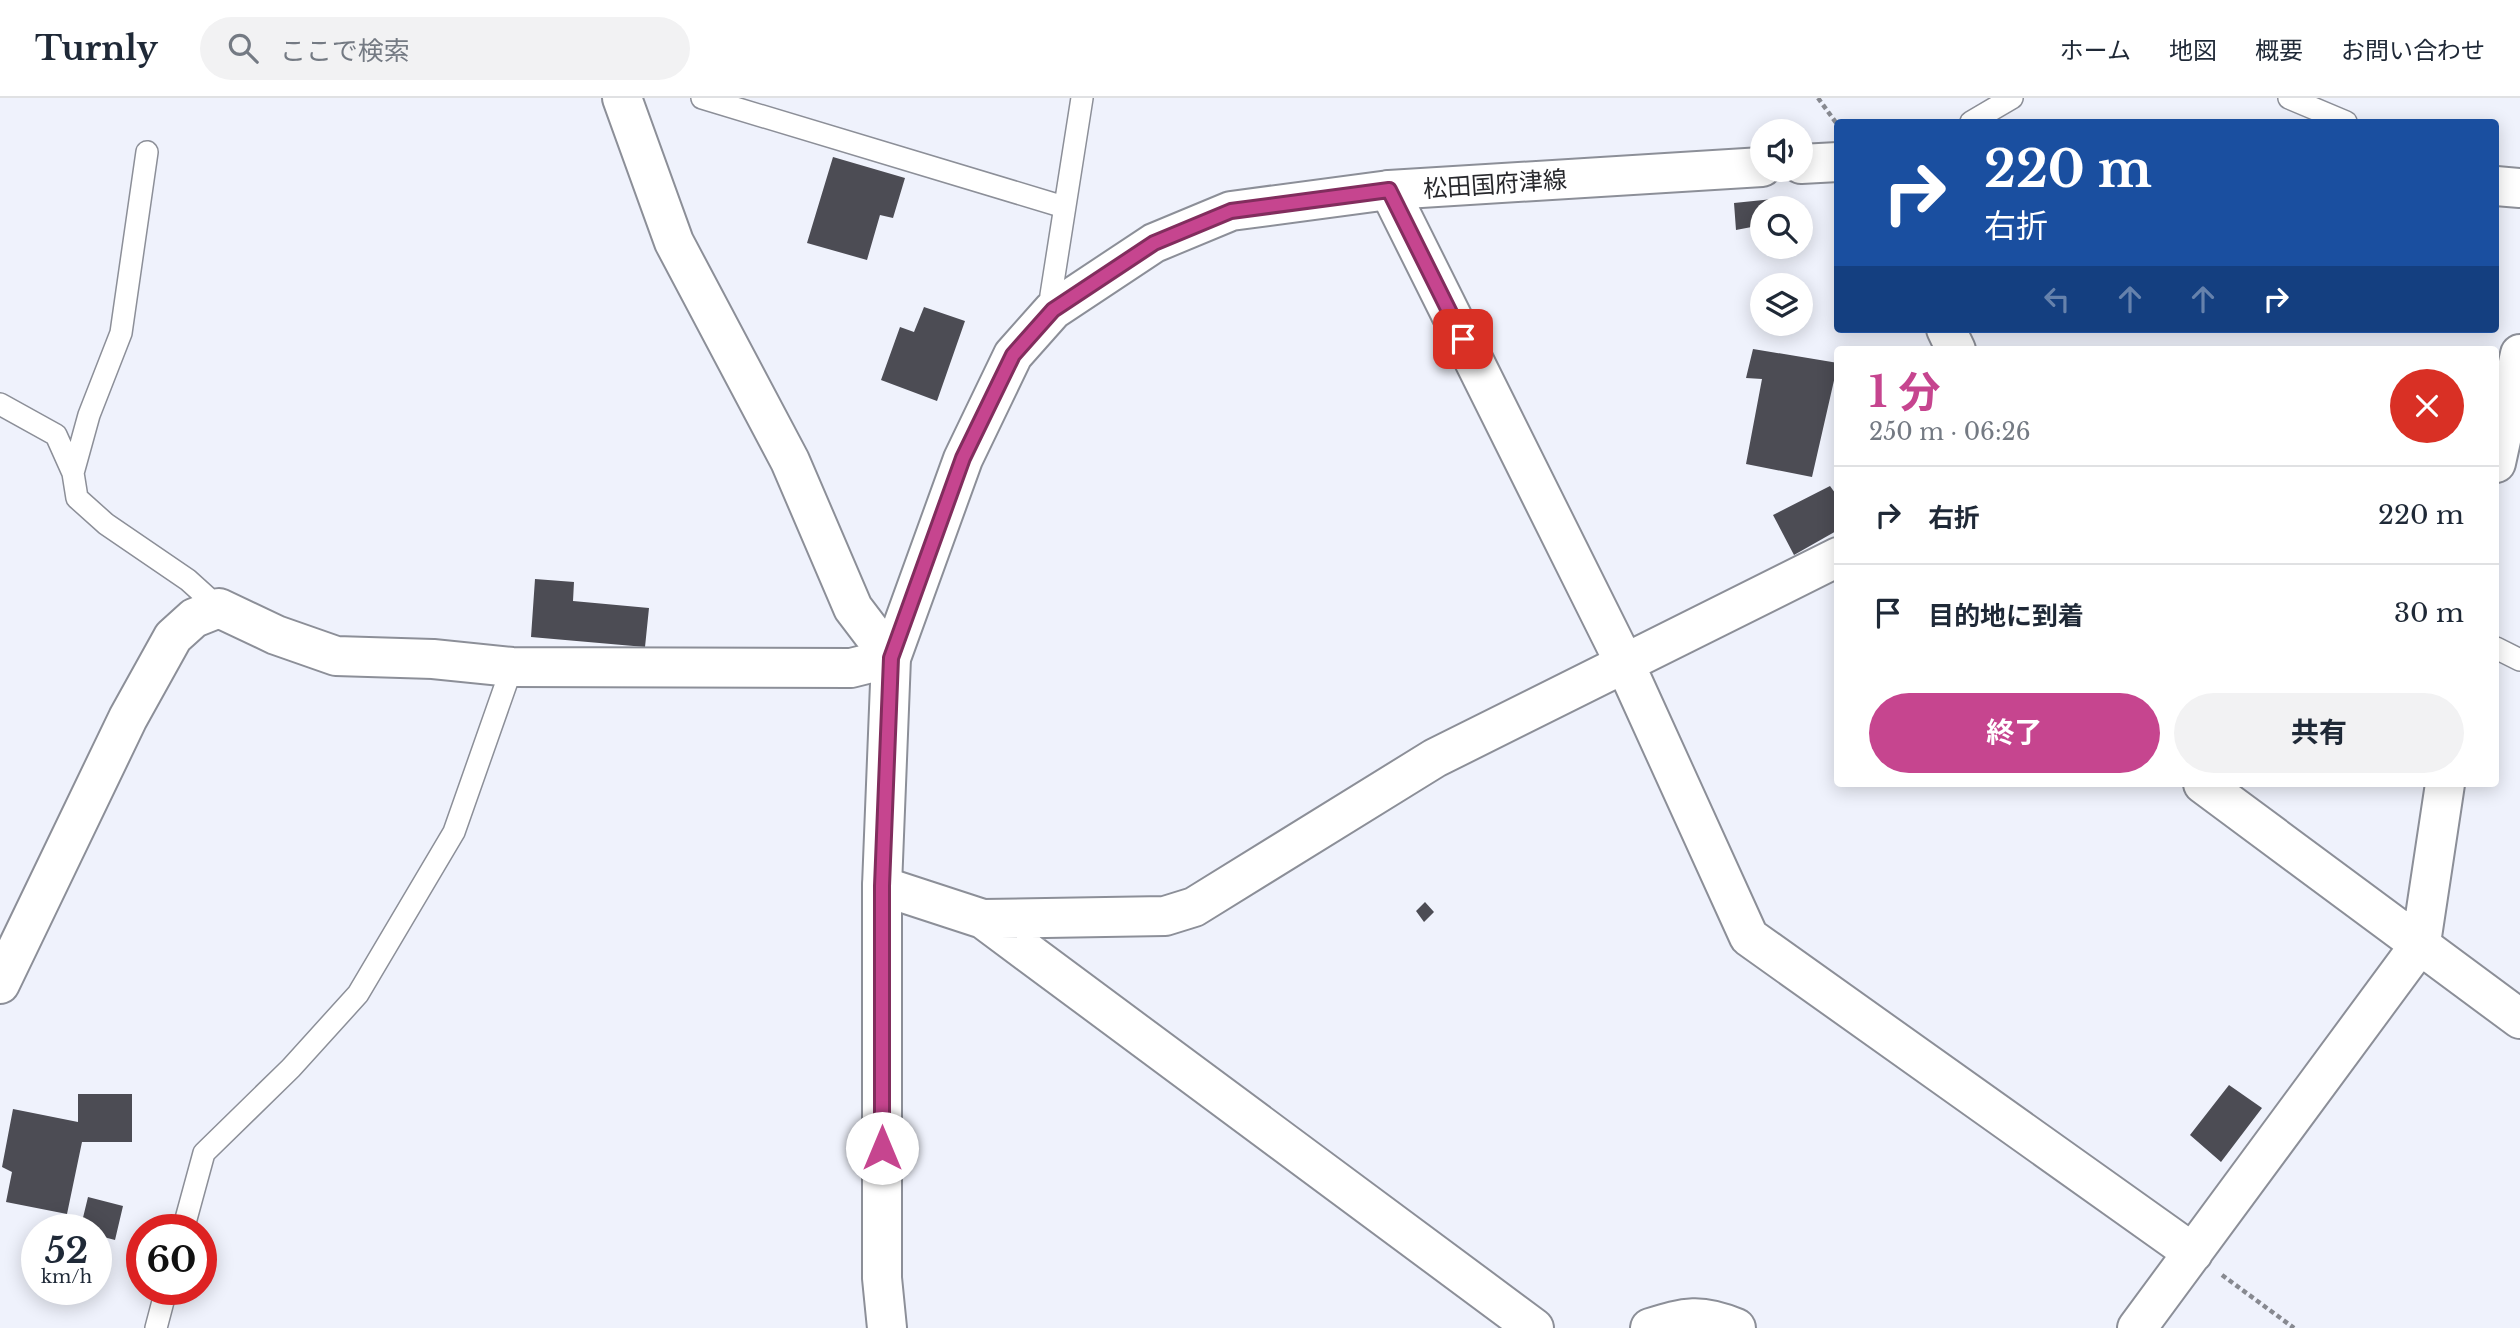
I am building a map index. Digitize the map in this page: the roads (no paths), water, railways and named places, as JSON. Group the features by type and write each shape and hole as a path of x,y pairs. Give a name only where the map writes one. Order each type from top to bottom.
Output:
{"street":[{"path":"0,984 128,718 173,637 194,618 219,608 276,635 336,656 433,659 512,667 851,668 891,658 853,608 790,461 674,242 622,98"},
{"path":"1813,163 1834,162"},
{"name":"松田国府津線","path":"887,1328 882,1279 882,886 891,658 963,458 1013,355 1053,310 1154,243 1231,211 1389,190 1750,168"},
{"path":"2499,186 2520,188"},
{"path":"1389,190 1624,662 1749,937 2193,1254"},
{"path":"2499,449 2520,354"},
{"path":"983,919 1164,916 1194,907 1385,785 1624,662 1834,560"},
{"path":"2207,787 2520,1019"},
{"path":"2137,1328 2421,943 2445,787"},
{"path":"882,886 983,919 1534,1328"},
{"path":"1650,1328 1699,1316 1736,1328"}],"lane":[{"path":"702,98 1064,207"},
{"path":"1053,310 1051,295 1082,98"},
{"path":"1975,119 2012,98"},
{"path":"2290,98 2339,119"},
{"path":"73,473 89,415 121,334 147,152"},
{"path":"0,404 56,435 73,473 77,498 106,524 188,580 219,608"},
{"path":"2499,650 2520,660"},
{"path":"187,1214 204,1153 291,1068 358,994 454,832 512,667"},
{"path":"156,1328 162,1305"}]}
